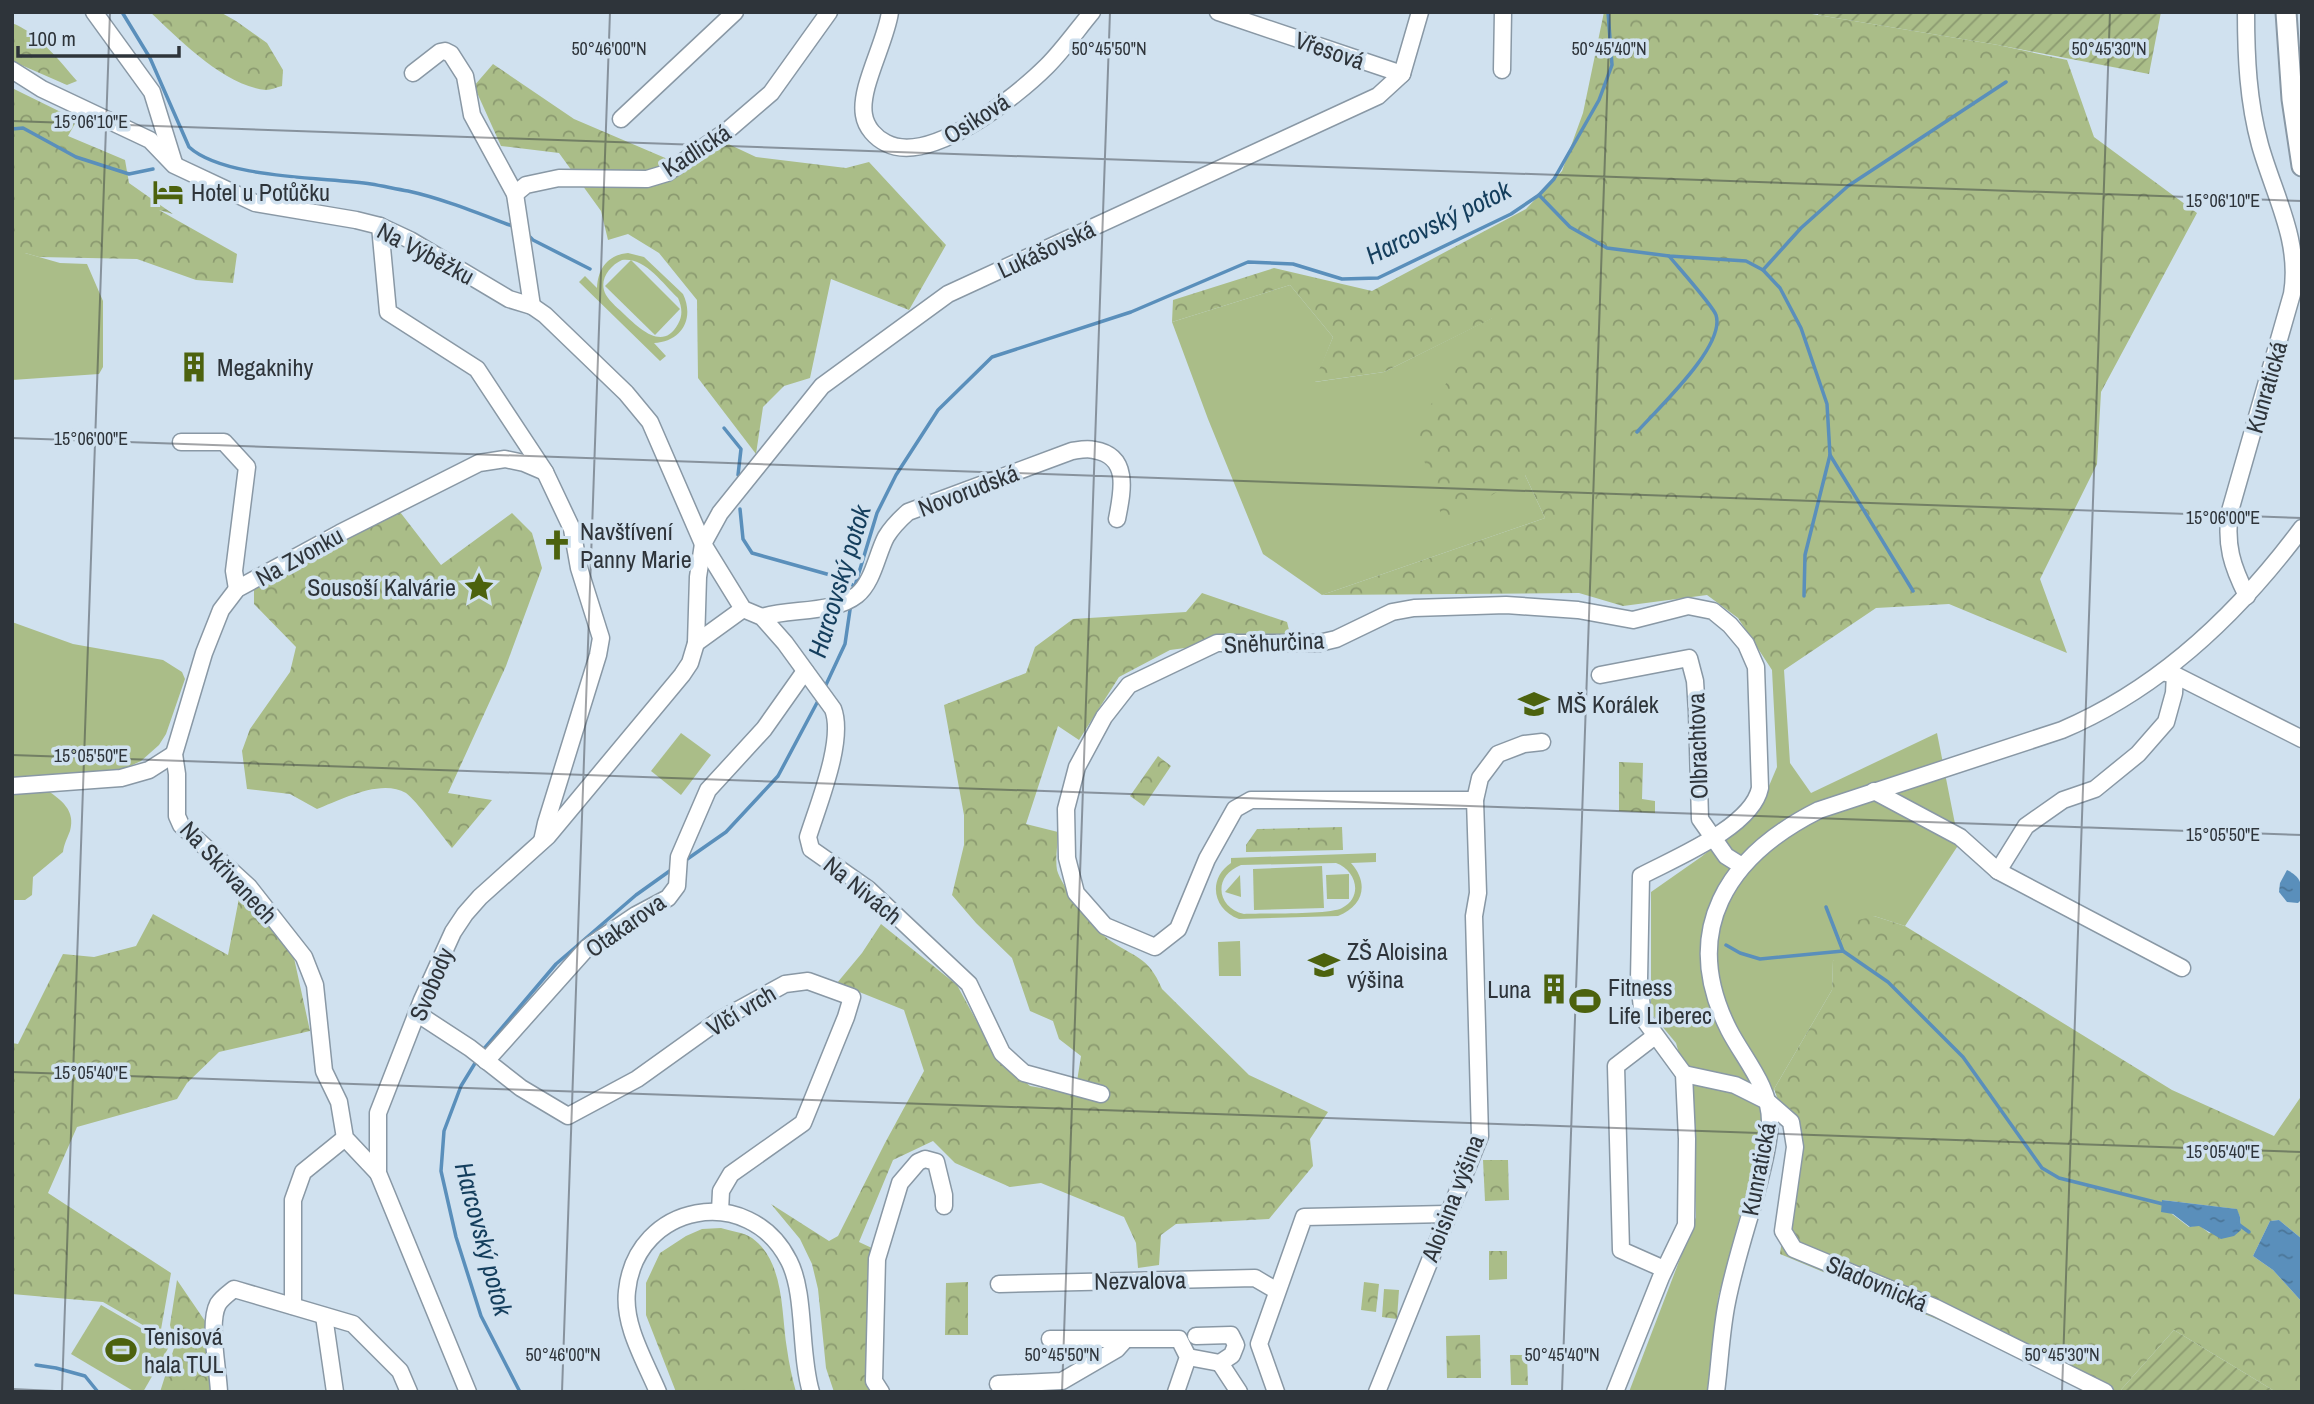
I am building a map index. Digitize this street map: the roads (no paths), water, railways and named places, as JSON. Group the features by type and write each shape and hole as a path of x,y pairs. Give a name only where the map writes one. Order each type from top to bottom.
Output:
{"main road":[{"path":"2286,14 2292,99 2302,166"}],"street":[{"path":"94,12 152,92 174,166"},
{"path":"621,119 735,12"},
{"name":"Osiková","path":"890,12 866,94 864,115 867,125 878,139 891,146 905,148 928,146 948,138 974,123 1025,86 1049,64 1092,12"},
{"name":"Vřesová","path":"1218,12 1402,74"},
{"path":"1402,74 1420,12"},
{"path":"1502,70 1503,12"},
{"name":"Kunratická","path":"2246,12 2248,85 2260,144 2293,246 2295,267 2292,294 2230,511 2230,560 2247,596"},
{"name":"Kadlická","path":"515,194 526,185 559,178 647,179 667,173 728,130 771,93 819,16"},
{"path":"413,73 440,52 446,51 451,54 465,76 472,115 515,194 532,306"},
{"name":"Na Výběžku","path":"12,70 42,89 150,140 174,166 255,203 380,226 410,240 509,299 532,306 625,393 649,422 703,544"},
{"name":"Lukášovská","path":"703,544 720,513 822,386 948,294 1378,96 1402,74"},
{"path":"380,226 388,312 477,369 545,472 572,529 579,568 601,638 542,841"},
{"name":"Na Zvonku","path":"181,442 224,442 247,467 234,571 237,589 340,533 479,463 505,460 524,463 545,472"},
{"name":"Novorudská","path":"762,617 778,612 821,609 858,595 870,575 886,537 897,521 908,512 1072,451 1094,449 1112,457 1121,470 1123,491 1117,519"},
{"name":"Kunratická","path":"1716,1392 1727,1304 1770,1128 1767,1101 1758,1077 1723,1017 1710,981 1708,963 1712,919 1742,866 1775,838 1804,817 1819,810 2062,730 2100,714 2169,674 2247,596 2301,529"},
{"path":"703,544 743,609 762,617"},
{"name":"Svobody","path":"468,1392 378,1173 378,1114 453,932 465,914 568,813 690,663 696,643 698,577 703,544"},
{"name":"Na Skřivanech","path":"237,589 221,610 204,653 174,754 177,816 181,825 249,887 304,957 315,985 324,1071 339,1102 345,1138"},
{"name":"Sněhurčina","path":"1475,800 1251,800 1235,809 1229,819 1207,859 1178,929 1155,947 1105,926 1076,893 1067,858 1066,809 1077,767 1104,716 1129,685 1217,643 1319,643 1336,639 1392,612 1414,608 1506,605 1578,610 1633,620 1688,606 1713,611 1730,625 1746,644 1756,667 1760,788 1758,798 1749,810 1713,839"},
{"path":"696,643 743,609"},
{"name":"Na Nivách","path":"762,617 834,709 836,717 836,740 808,837 811,849 868,889 969,984 1002,1052 1024,1073 1101,1094"},
{"name":"Olbrachtova","path":"1600,676 1689,658 1695,681 1700,819 1726,856 1742,866"},
{"name":"Otakarova","path":"485,1060 587,948 636,915 668,898 677,886 679,857 708,790 764,729 805,671"},
{"path":"2169,674 2302,738"},
{"path":"1998,871 2026,826 2063,800 2095,789 2138,754 2166,722 2174,693 2169,674"},
{"name":"Aloisina výšina","path":"1377,1392 1480,1136 1474,916 1478,893 1475,800 1480,778 1499,754 1524,744 1542,742"},
{"path":"12,786 121,778 149,770 174,754"},
{"path":"1874,791 1960,837 1998,871 2182,968"},
{"path":"1615,1392 1664,1269 1686,1225 1687,1139 1684,1074 1643,1018 1639,980 1641,876 1713,839"},
{"name":"Vlčí vrch","path":"418,1014 470,1048 521,1088 568,1116 637,1079 718,1021 785,984 808,981 852,997 803,1123 732,1174 721,1191 720,1211"},
{"path":"1655,1036 1616,1066 1621,1250 1664,1269"},
{"path":"1684,1074 1735,1085 1767,1101"},
{"name":"Sladovnická","path":"1767,1101 1791,1122 1795,1146 1783,1231 1794,1248 1936,1308 2105,1392"},
{"path":"293,1306 293,1199 303,1172 345,1138 378,1173"},
{"path":"881,1392 874,1381 877,1259 900,1183 918,1162 925,1159 936,1162 944,1206"},
{"path":"658,1392 629,1318 626,1292 629,1278 640,1251 660,1229 688,1214 706,1210 720,1211 752,1221 777,1243 789,1260 795,1276 803,1351 811,1392"},
{"path":"1276,1392 1258,1344 1304,1217 1447,1214"},
{"name":"Nezvalova","path":"999,1284 1255,1278 1277,1291"},
{"path":"219,1392 214,1315 219,1301 234,1289 353,1324 400,1371 409,1392"},
{"path":"324,1316 335,1392"},
{"path":"1188,1357 1220,1363 1232,1355 1236,1345 1231,1335 1196,1336"},
{"path":"1050,1339 1179,1339 1188,1357 1176,1392"},
{"path":"998,1384 1062,1381 1116,1349 1125,1340"},
{"path":"1220,1363 1239,1392"}],"water":[{"path":"2287,870 2298,878 2301,885 2302,899 2298,903 2287,902 2279,892 2280,883"},
{"path":"2162,1200 2237,1209 2241,1230 2234,1236 2221,1239 2199,1226 2190,1227 2173,1214 2161,1212"},
{"path":"2279,1220 2302,1239 2302,1302 2273,1270 2253,1256 2270,1221"}],"waterway":[{"path":"122,12 150,58 189,147 205,157 250,171 371,184 408,191 448,202 515,227"},
{"name":"Harcovský potok","path":"854,589 877,513 896,475 938,410 992,357 1131,312 1248,262 1293,264 1342,279 1378,278 1511,214 1539,195 1554,179 1599,100 1612,65 1608,12"},
{"path":"1763,270 1801,228 1848,186 2006,82"},
{"path":"12,129 23,128 76,157 129,174 153,169"},
{"path":"1539,195 1570,227 1607,248 1669,256 1746,261 1763,270 1780,288 1801,328 1827,404 1830,455 1913,591"},
{"path":"526,233 533,240 590,269"},
{"path":"1637,432 1701,360 1716,328 1716,315 1713,310 1669,256"},
{"path":"724,428 741,449 738,475"},
{"path":"1804,596 1805,555 1830,455"},
{"path":"740,509 743,539 752,553 841,578 854,586"},
{"name":"Harcovský potok","path":"824,689 845,644 851,603"},
{"name":"Harcovský potok","path":"683,862 726,832 778,776 819,699"},
{"name":"Harcovský potok","path":"483,1050 556,964 636,895 671,870"},
{"path":"1826,907 1843,951"},
{"path":"1726,945 1760,959 1843,951 1888,982 1963,1057 2042,1168 2059,1178 2163,1204"},
{"name":"Harcovský potok","path":"477,1060 461,1086 444,1131 441,1171 456,1237 481,1316 520,1392"},
{"path":"2238,1224 2249,1232"},
{"path":"36,1365 85,1376 98,1392"}],"place":[{"name":"Hotel u Potůčku","path":"168,192"},
{"name":"Megaknihy","path":"194,367"},
{"name":"Navštívení Panny Marie","path":"557,545"},
{"name":"Sousoší Kalvárie","path":"479,587"},
{"name":"MŠ Korálek","path":"1534,704"},
{"name":"ZŠ Aloisina výšina","path":"1324,965"},
{"name":"Luna","path":"1554,989"},
{"name":"Fitness Life Liberec","path":"1585,1001"},
{"name":"Tenisová hala TUL","path":"121,1350"}]}
